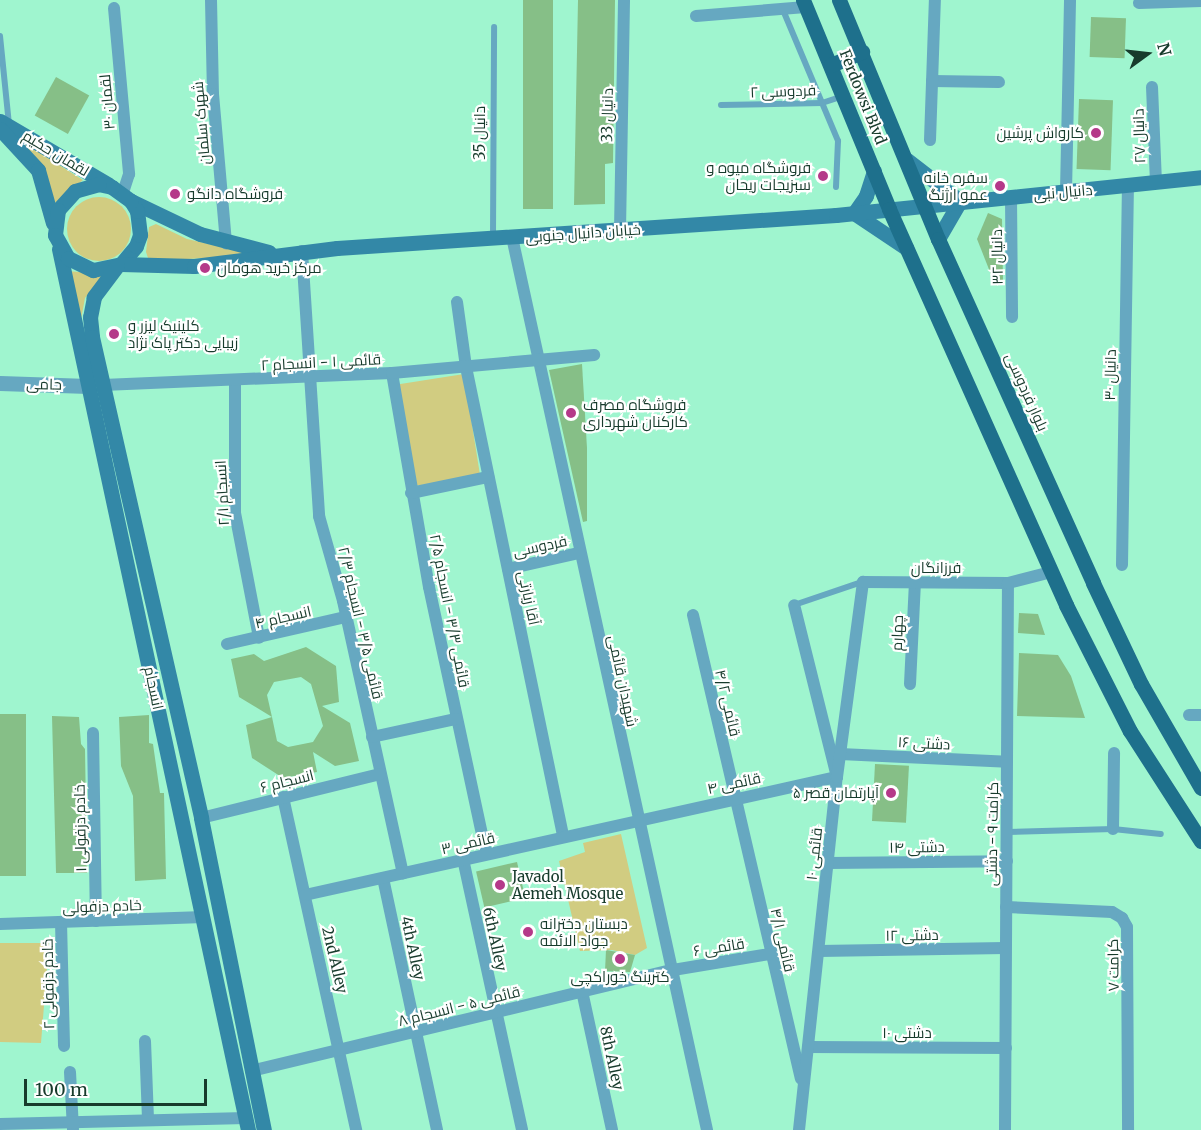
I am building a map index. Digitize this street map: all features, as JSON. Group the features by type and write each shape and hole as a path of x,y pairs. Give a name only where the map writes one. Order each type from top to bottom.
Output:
{"main road":[{"name":"بلوار فردوسی","path":"839,0 938,239 1127,654 1201,788"},
{"name":"Ferdowsi Blvd","path":"805,4 889,209"},
{"path":"831,65 862,52"},
{"name":"لقمان حکیم","path":"3,125 122,193"},
{"name":"لقمان حکیم","path":"3,125 38,170 48,196 57,240"},
{"path":"907,160 960,201 938,239"},
{"path":"874,171 866,196 854,213 906,248"},
{"name":"دانیال نبی","path":"889,209 1201,177"},
{"path":"86,186 122,193 137,211 140,235 136,246 119,265 93,270 79,266 57,240 58,210 65,199 86,186"},
{"name":"خیابان دانیال جنوبی","path":"122,193 226,243 278,254"},
{"name":"خیابان دانیال جنوبی","path":"119,265 194,266 302,251 889,209"},
{"path":"889,209 1051,572 1130,731 1201,841"},
{"name":"انسجام","path":"57,240 247,1124"},
{"name":"انسجام","path":"119,265 104,278 94,297 90,317 201,818 264,1130"}],"street":[{"name":"شهرک سلمان","path":"211,0 213,94 226,243"},
{"name":"دانیال 33","path":"620,230 624,0"},
{"path":"930,140 934,0"},
{"path":"1065,192 1070,0"},
{"path":"1139,3 1201,1"},
{"path":"696,16 805,4"},
{"name":"لقمان ۳۰","path":"114,8 129,174 122,193"},
{"path":"932,81 999,82"},
{"name":"دانیال ۲۷","path":"1152,87 1156,183"},
{"name":"دانیال ۳۰","path":"1122,566 1128,185"},
{"name":"دانیال ۳۲","path":"1011,196 1012,317"},
{"name":"شهیدان قائمی","path":"512,237 579,553 707,1130"},
{"name":"قائمی ۳/۵ - انسجام ۲/۳","path":"302,251 319,516 346,617 403,873"},
{"name":"آقا زیارتی","path":"457,302 466,367 563,836"},
{"name":"قائمی ۱ - انسجام ۲","path":"104,385 392,373 594,355"},
{"name":"قائمی ۳/۳ - انسجام ۲/۵","path":"392,373 411,493 456,719 486,854"},
{"name":"انسجام ۲/۱","path":"235,381 235,513 259,638"},
{"name":"جامی","path":"0,383 88,386"},
{"path":"411,493 488,477"},
{"name":"فردوسی","path":"508,569 579,553"},
{"path":"1008,583 1051,572"},
{"name":"فرزانگان","path":"863,582 1008,583"},
{"name":"قائمی ۱۰","path":"799,1130 837,777 863,582"},
{"name":"چهارم","path":"910,684 915,583"},
{"name":"کرامت ۹ - دشتی","path":"1005,1130 1008,583"},
{"path":"794,604 837,777"},
{"name":"قائمی ۴/۲","path":"693,615 734,798"},
{"name":"انسجام ۴","path":"226,644 346,617"},
{"path":"372,737 456,719"},
{"name":"خادم دزفولی ۱","path":"93,733 96,921"},
{"path":"1113,829 1114,753"},
{"name":"دشتی ۱۶","path":"840,754 1007,762"},
{"name":"انسجام ۶","path":"201,818 380,774"},
{"name":"قائمی ۴","path":"638,819 837,777"},
{"name":"2nd Alley","path":"283,797 356,1130"},
{"name":"قائمی ۴/۱","path":"734,798 804,1089"},
{"name":"قائمی ۳","path":"305,895 638,819"},
{"name":"6th Alley","path":"463,859 522,1130"},
{"name":"دشتی ۱۴","path":"828,863 1007,861"},
{"name":"4th Alley","path":"383,878 437,1130"},
{"name":"کرامت ۷","path":"1006,907 1112,912 1122,918 1127,927 1128,1130"},
{"name":"خادم دزفولی","path":"0,924 204,917"},
{"name":"خادم دزفولی ۲","path":"61,922 64,1046"},
{"name":"دشتی ۱۲","path":"819,951 1005,948"},
{"name":"قائمی ۶","path":"673,970 771,954"},
{"name":"قائمی ۵ - انسجام ۸","path":"251,1071 673,970"},
{"name":"8th Alley","path":"582,992 612,1130"},
{"path":"143,1123 145,1041"},
{"name":"دشتی ۱۰","path":"808,1047 1006,1048"},
{"path":"70,1072 73,1126"},
{"path":"0,1124 73,1126 143,1123 247,1124"}],"lane":[{"path":"781,5 838,141 836,187"},
{"name":"دانیال 35","path":"493,238 494,27"},
{"path":"0,36 3,125"},
{"name":"فردوسی ۲","path":"721,105 822,103 844,95"},
{"path":"794,604 863,582"},
{"path":"1007,832 1113,829 1161,834"}],"shaded area":[{"path":"18,139 83,180 55,203 47,178"},
{"path":"99,197 117,203 125,211 131,229 125,247 117,255 99,261 81,255 73,247 67,229 73,211 81,203"},
{"path":"156,224 187,239 244,252 245,256 149,261 146,252 149,227"},
{"path":"67,271 104,274 85,298 80,325"},
{"path":"464,374 480,476 415,486 399,384"},
{"path":"621,834 647,948 635,955 612,950 580,951 559,861 585,852 583,843"},
{"path":"0,943 49,943 41,1043 0,1042"}],"building":[{"path":"523,0 553,0 553,209 523,209"},
{"path":"578,0 615,0 613,163 605,164 605,204 574,205"},
{"path":"1091,17 1126,18 1125,58 1090,57"},
{"path":"56,77 89,95 68,134 35,115"},
{"name":"کارواش پرشین","path":"1079,99 1113,100 1111,170 1077,169"},
{"path":"988,213 1002,219 1003,282 994,282 977,239"},
{"name":"فروشگاه مصرف کارکنان شهرداری","path":"582,364 587,448 587,521 583,522 549,370"},
{"path":"1019,613 1038,614 1045,635 1018,633"},
{"path":"306,647 336,666 339,702 322,706 350,723 359,761 335,766 313,752 317,772 283,778 252,758 246,725 272,717 239,697 231,659 254,654 264,661","holes":["301,677 311,684 323,726 313,742 288,747 277,741 267,695 274,682"]},
{"path":"1019,653 1058,655 1071,676 1085,718 1017,716"},
{"path":"0,714 26,714 26,876 0,876"},
{"path":"149,715 149,743 153,744 160,793 164,793 166,879 135,881 133,796 121,766 119,717"},
{"path":"52,716 79,717 81,744 85,749 87,873 56,873"},
{"name":"آپارتمان قصر ۵","path":"875,764 909,766 906,823 872,821"},
{"name":"Javadol Aemeh Mosque","path":"517,862 525,898 484,907 476,871"},
{"name":"کترینگ خوراکچی","path":"606,950 635,955 630,972 605,971"}],"place":[{"name":"کارواش پرشین","path":"1096,133"},
{"name":"فروشگاه میوه و سبزیجات ریحان","path":"823,176"},
{"name":"سفره خانه عمو ارژنگ","path":"1000,186"},
{"name":"فروشگاه دانگو","path":"175,194"},
{"name":"مرکز خرید هومان","path":"205,268"},
{"name":"کلینیک لیزر و زیبایی دکتر پاک نژاد","path":"114,334"},
{"name":"فروشگاه مصرف کارکنان شهرداری","path":"571,413"},
{"name":"آپارتمان قصر ۵","path":"891,793"},
{"name":"Javadol Aemeh Mosque","path":"500,885"},
{"name":"دبستان دخترانه جواد الائمه","path":"528,932"},
{"name":"کترینگ خوراکچی","path":"620,959"}]}
